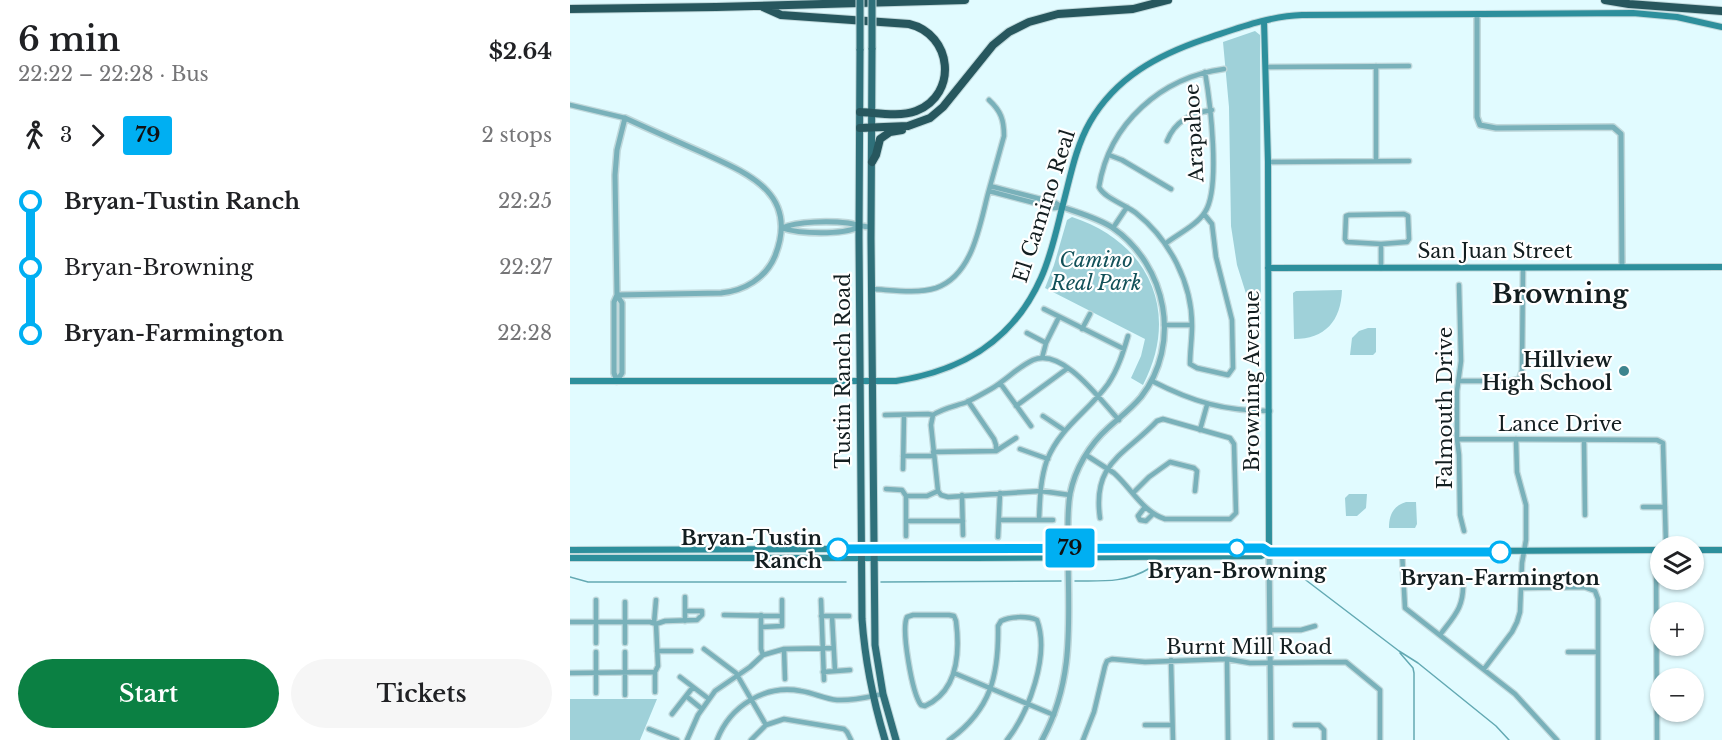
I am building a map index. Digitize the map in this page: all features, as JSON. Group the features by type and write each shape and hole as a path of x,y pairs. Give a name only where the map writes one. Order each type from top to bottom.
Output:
{"highway":[{"path":"570,9 965,0"},
{"path":"872,162 876,155 878,142 883,136 915,127 934,116 993,45 1009,32 1058,14 1133,9 1168,0"},
{"path":"1605,0 1722,11"},
{"path":"759,6 781,15 909,24 931,35 940,46 946,65 945,80 936,96 914,112 860,112"},
{"path":"860,128 908,126 922,122"}],"main road":[{"name":"Tustin Ranch Road","path":"860,0 859,227 864,642 872,696 885,740"},
{"name":"Tustin Ranch Road","path":"872,0 871,227 875,645 877,669 896,740"},
{"name":"El Camino Real","path":"570,381 873,382 902,380 944,370 974,356 994,341 1018,317 1038,285 1049,257 1076,154 1084,134 1103,104 1123,82 1146,64 1176,49 1264,21 1292,15 1633,14 1677,17 1722,27"},
{"name":"Browning Avenue","path":"1264,21 1268,162 1269,552"},
{"name":"San Juan Street","path":"1268,268 1722,267"},
{"path":"570,550 1263,548 1269,552"},
{"path":"570,558 1262,556 1269,552 1650,550"},
{"path":"1704,550 1722,550"}],"street":[{"path":"1476,14 1477,117 1480,125 1487,128 1613,127 1621,134 1622,267"},
{"path":"1376,66 1376,161"},
{"path":"1266,67 1409,66"},
{"path":"1165,244 1204,214 1212,224 1221,280 1232,320 1233,368 1230,374 1221,375 1190,364 1192,325 1186,287 1176,262 1165,244 1141,217 1102,193 1099,183 1109,155 1125,125 1147,102 1180,81 1205,72 1224,69"},
{"name":"Arapahoe","path":"1204,214 1212,193 1212,110 1205,72"},
{"path":"872,289 926,291 938,287 959,272 972,249 1004,136 1004,122 998,108 989,100"},
{"path":"570,105 625,118 718,159 755,179 765,187 776,203 782,228 778,248 773,261 760,276 744,287 721,293 617,295"},
{"path":"1167,141 1171,131 1185,118 1212,110"},
{"path":"617,381 614,373 614,302 617,295 615,175 617,150 625,118"},
{"path":"1109,155 1122,160 1171,189"},
{"path":"1268,162 1408,161"},
{"path":"989,189 1054,208 1062,207 1096,219 1113,228 1136,248 1151,271 1163,303 1162,351 1152,381 1140,398 1099,437 1075,476 1070,495 1068,655 1064,685 1054,715 1042,740"},
{"path":"1113,228 1127,207"},
{"path":"1360,214 1404,214 1408,216 1409,239 1407,242 1381,244 1347,242 1346,216 1360,214"},
{"path":"782,228 791,231 850,231 859,227 871,227"},
{"path":"1381,244 1381,268"},
{"path":"1458,381 1519,379 1522,370 1522,268"},
{"name":"Falmouth Drive","path":"1459,285 1461,361 1458,381 1457,439 1460,514 1464,531"},
{"path":"1044,309 1124,349"},
{"path":"1082,329 1090,314"},
{"path":"1041,358 1059,317"},
{"path":"1164,325 1192,325"},
{"path":"1027,333 1046,343"},
{"path":"1039,520 1042,478 1048,459 1064,430 1109,382 1128,336"},
{"path":"885,415 933,415 968,401 1000,383 1031,361 1041,358 1050,359 1080,376 1119,420"},
{"path":"1016,406 1068,368"},
{"path":"1152,381 1207,405 1236,410 1270,411"},
{"path":"1000,383 1031,426"},
{"path":"968,401 994,439 996,451"},
{"path":"1200,430 1207,405"},
{"path":"903,470 904,415"},
{"path":"933,415 931,425 938,491 945,496 1041,491 1070,495"},
{"path":"1043,416 1064,430"},
{"path":"1086,455 1108,469 1153,514 1165,519 1230,519 1236,513 1233,441 1230,438 1160,419 1127,446 1108,469 1098,494 1100,518"},
{"path":"903,456 996,451 1016,438"},
{"name":"Lance Drive","path":"1457,439 1657,440 1663,443 1665,507"},
{"path":"1484,669 1517,622 1522,588 1526,505 1517,472 1516,439"},
{"path":"1584,440 1585,515"},
{"path":"1020,449 1048,459"},
{"path":"1133,493 1149,477 1170,462 1194,468 1197,471 1195,491"},
{"path":"886,489 902,490 906,496 906,536"},
{"path":"906,496 927,496 938,491"},
{"path":"999,537 1000,493"},
{"path":"962,495 963,535"},
{"path":"1145,507 1138,516 1140,520 1146,521 1153,514"},
{"path":"1643,507 1665,507 1666,536"},
{"path":"999,520 1053,520"},
{"path":"906,521 963,521"},
{"name":"Browning Avenue","path":"1269,552 1271,740"},
{"path":"1402,552 1405,608 1525,703 1557,740"},
{"path":"1440,635 1458,611 1463,598 1463,583"},
{"path":"1522,588 1584,587 1595,591 1598,599 1598,740"},
{"path":"1656,740 1658,590"},
{"path":"685,597 685,621"},
{"path":"596,600 596,643"},
{"path":"655,692 656,600"},
{"path":"761,627 782,626 782,600"},
{"path":"821,600 824,680"},
{"path":"625,602 625,644"},
{"path":"570,622 655,623 697,620 702,615 702,611 685,611"},
{"path":"724,615 782,615"},
{"path":"761,615 763,655"},
{"path":"913,615 954,616 957,621 958,635 954,673 937,698 928,705 921,705 917,698 908,658 905,623 907,618 913,615"},
{"path":"821,616 849,616"},
{"path":"832,616 835,671"},
{"path":"949,740 960,732 976,714 991,689 997,671 998,626 1001,621 1006,618 1032,618 1037,620 1039,626 1036,680 1021,721 1007,740"},
{"path":"1270,630 1301,630 1315,626"},
{"path":"687,740 709,699 719,688 763,655 784,648 833,648"},
{"path":"784,648 785,679"},
{"path":"704,649 737,675 766,725"},
{"path":"657,651 692,651"},
{"path":"596,652 596,693"},
{"path":"625,652 626,694"},
{"path":"1568,652 1597,652"},
{"name":"Burnt Mill Road","path":"1083,740 1094,712 1107,661 1112,659 1145,662 1227,659 1250,663 1346,662 1378,686 1380,690 1380,740"},
{"path":"1227,659 1228,740"},
{"path":"1171,660 1173,740"},
{"path":"824,672 850,670"},
{"path":"570,673 655,671"},
{"path":"954,673 1054,715"},
{"path":"680,677 709,699"},
{"path":"672,714 693,687"},
{"path":"717,740 726,722 739,708 751,699 771,691 800,690 836,700 883,694"},
{"path":"686,696 702,709"},
{"path":"751,740 766,725 791,718 807,724 844,729 851,740"},
{"path":"1145,725 1172,725"},
{"path":"1295,725 1319,725 1324,730 1324,740"},
{"path":"650,729 662,737 677,740"}],"green space":[{"path":"1255,31 1260,35 1261,320 1254,319 1237,265 1231,226 1229,107 1223,42"},
{"name":"Camino Real Park","path":"1072,217 1099,228 1121,244 1138,262 1151,283 1158,306 1159,331 1154,358 1143,385 1131,378 1141,356 1145,339 1045,288 1067,220"},
{"path":"1342,290 1338,311 1329,326 1314,336 1294,339 1293,293 1296,291"},
{"path":"1376,328 1376,352 1373,355 1350,355 1352,338 1359,331"},
{"path":"1349,494 1367,494 1366,508 1357,516 1346,516 1345,498"},
{"path":"1406,502 1416,502 1417,524 1415,528 1389,528 1393,512"},
{"path":"570,699 657,699 640,740 570,740"}],"waterway":[{"path":"1075,581 1123,579 1150,568"},
{"path":"1290,568 1418,663 1496,726 1509,740"},
{"path":"570,577 588,582 846,582"},
{"path":"881,582 1061,581"},
{"path":"1400,653 1413,668 1414,673 1414,740"}],"bus line":[{"name":"79","path":"838,549 1263,548 1269,552 1500,552"}],"place":[{"name":"Hillview High School","path":"1624,371"},
{"name":"Bryan-Browning","path":"1237,548"},
{"name":"Bryan-Tustin Ranch","path":"838,549"},
{"name":"Bryan-Farmington","path":"1500,552"}],"district":[{"name":"Browning","path":"1560,294"}]}
